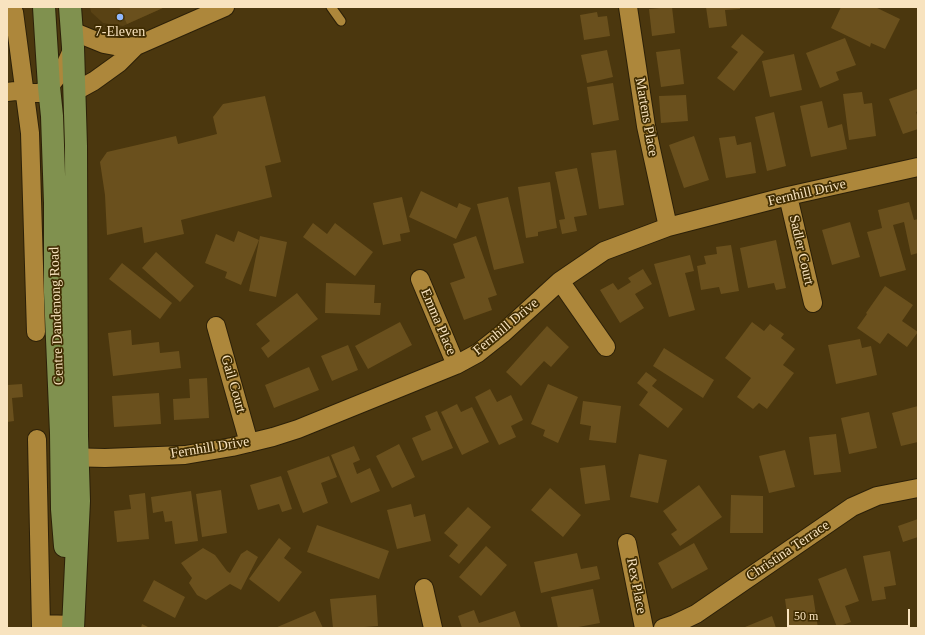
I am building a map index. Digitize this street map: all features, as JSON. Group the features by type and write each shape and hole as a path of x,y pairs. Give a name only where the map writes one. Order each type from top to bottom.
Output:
{"main road":[{"name":"Centre Dandenong Road","path":"44,7 52,116 55,203 55,292 70,457"},
{"name":"Centre Dandenong Road","path":"70,7 73,39 76,146 70,457 62,509 73,626"}],"street":[{"path":"16,91 40,93 49,87 64,68 73,39 120,47 136,46 226,7"},
{"name":"Martens Place","path":"628,7 646,126 668,227"},
{"name":"Centre Dandenong Road","path":"14,12 16,91 30,133 36,332"},
{"path":"74,92 94,81 119,63 136,46"},
{"path":"16,91 41,63 46,50"},
{"name":"Fernhill Drive","path":"70,457 105,458 185,455 249,443 298,429 456,366 478,354 560,281 604,251 668,227 788,196 918,167"},
{"name":"Sadler Court","path":"788,196 813,303"},
{"name":"Emma Place","path":"420,279 456,366"},
{"path":"560,281 606,347"},
{"name":"Gail Court","path":"216,326 249,443"},
{"name":"Centre Dandenong Road","path":"37,439 41,626 73,626"},
{"name":"Christina Terrace","path":"663,628 676,624 696,614 852,507 877,496 918,488"},
{"name":"Rex Place","path":"627,543 644,628"},
{"path":"424,588 433,628"}],"lane":[{"path":"331,7 341,21"}],"shaded area":[{"name":"7-Eleven","path":"90,7 165,7 123,26 103,23 91,12"}],"building":[{"path":"119,7 165,7 127,24"},
{"path":"672,7 675,33 652,36 649,9"},
{"path":"706,7 740,7 740,9 725,10 727,26 709,28"},
{"path":"841,7 875,7 900,19 885,49 871,43 870,47 831,28"},
{"path":"597,12 598,17 607,16 610,36 584,40 580,15"},
{"path":"742,34 764,52 734,91 717,78 738,52 731,47"},
{"path":"845,38 856,65 836,72 839,80 820,88 806,53"},
{"path":"680,49 684,84 661,87 656,52"},
{"path":"607,50 613,77 587,83 581,55"},
{"path":"794,54 802,90 770,97 762,61"},
{"path":"613,83 619,120 593,125 587,87"},
{"path":"917,89 918,111 916,112 918,118 918,129 903,134 889,99"},
{"path":"862,92 864,104 872,103 876,136 849,140 843,94"},
{"path":"686,95 688,121 661,123 659,96"},
{"path":"265,96 281,162 265,166 272,197 181,220 184,234 144,243 142,227 107,235 105,195 100,162 107,152 176,136 178,144 217,134 213,117 223,104"},
{"path":"822,101 828,128 842,124 847,149 811,157 800,106"},
{"path":"774,112 786,166 767,171 755,117"},
{"path":"694,136 709,180 684,188 669,145"},
{"path":"735,136 737,145 751,142 756,173 726,178 719,138"},
{"path":"616,150 624,205 599,209 591,153"},
{"path":"577,168 587,215 574,217 577,231 562,234 559,220 565,219 555,172"},
{"path":"550,182 557,228 538,232 538,236 526,238 518,187"},
{"path":"421,191 457,208 459,203 471,208 456,239 409,217"},
{"path":"402,197 410,232 400,234 401,241 383,245 373,203"},
{"path":"508,197 524,263 494,270 477,204"},
{"path":"909,202 914,220 918,219 918,253 911,255 904,222 893,225 906,270 880,277 867,232 882,228 878,210"},
{"path":"850,222 860,257 832,265 822,230"},
{"path":"313,223 327,234 335,223 373,252 355,276 303,237"},
{"path":"238,231 259,240 241,285 225,278 227,272 205,263 216,234 234,242"},
{"path":"260,236 287,242 276,297 249,291"},
{"path":"476,236 497,295 488,298 492,310 464,320 450,283 465,278 453,244"},
{"path":"776,240 786,288 776,290 774,283 748,288 740,248"},
{"path":"731,245 739,291 721,294 719,287 701,290 697,266 706,264 704,256 717,254 716,247"},
{"path":"156,252 194,286 180,302 142,268"},
{"path":"690,255 694,271 685,273 695,310 669,317 654,264"},
{"path":"122,263 172,303 160,319 109,279"},
{"path":"643,269 652,284 635,294 644,308 620,323 600,290 613,283 618,290 631,282 628,278"},
{"path":"326,283 375,285 374,303 381,303 380,315 325,313"},
{"path":"885,286 913,305 902,321 918,332 907,347 888,333 880,344 857,328"},
{"path":"297,293 318,319 268,358 261,348 270,341 256,324"},
{"path":"400,322 412,345 368,369 355,346"},
{"path":"752,322 764,331 770,324 784,334 781,338 795,349 783,365 794,373 767,409 759,403 753,409 737,397 751,378 725,358"},
{"path":"547,326 569,347 551,367 544,361 521,386 506,372"},
{"path":"131,330 132,345 159,342 160,353 179,351 181,368 113,376 108,333"},
{"path":"860,339 862,348 871,346 877,375 836,384 828,345"},
{"path":"348,345 358,370 332,381 321,356"},
{"path":"664,348 714,380 703,398 653,366"},
{"path":"309,367 319,390 274,408 265,385"},
{"path":"646,372 657,380 652,386 683,409 668,428 639,405 648,392 637,383"},
{"path":"207,378 209,418 174,420 173,399 190,398 189,379"},
{"path":"22,384 23,397 12,398 14,421 7,422 7,385"},
{"path":"548,384 578,397 558,443 543,436 545,430 531,424"},
{"path":"490,389 497,402 511,395 523,420 511,426 516,437 499,445 475,397"},
{"path":"159,393 161,424 114,427 112,396"},
{"path":"583,401 621,406 616,443 589,440 591,426 580,424"},
{"path":"457,404 461,412 472,407 489,442 462,455 441,412"},
{"path":"918,406 918,442 901,446 892,413"},
{"path":"437,411 453,448 422,461 412,438 431,430 425,416"},
{"path":"869,412 877,448 849,454 841,418"},
{"path":"836,434 841,472 814,475 809,437"},
{"path":"399,444 415,477 392,488 376,456"},
{"path":"354,446 360,460 353,463 357,474 370,468 380,491 351,503 331,455"},
{"path":"785,450 795,487 769,493 759,456"},
{"path":"639,454 667,460 658,503 630,497"},
{"path":"329,456 337,477 321,483 328,503 303,513 287,471"},
{"path":"605,465 610,500 585,504 580,468"},
{"path":"281,476 292,509 282,512 279,504 258,510 250,485"},
{"path":"699,485 722,517 680,546 671,534 677,530 663,511"},
{"path":"550,488 581,515 563,537 531,510"},
{"path":"221,490 227,533 202,537 196,494"},
{"path":"191,491 198,541 175,544 172,521 165,522 163,511 153,513 151,497"},
{"path":"145,493 149,539 117,542 114,511 131,509 129,495"},
{"path":"731,495 763,496 763,533 730,533"},
{"path":"411,504 414,517 425,514 431,541 397,549 387,510"},
{"path":"468,507 491,527 459,564 449,556 458,545 444,533"},
{"path":"918,519 918,537 903,542 898,526"},
{"path":"317,525 389,551 379,579 307,552"},
{"path":"279,538 291,548 284,558 302,572 279,602 249,579"},
{"path":"694,543 708,569 672,589 658,563"},
{"path":"486,546 507,565 481,596 459,577"},
{"path":"203,548 215,555 230,573 241,554 247,550 258,557 241,590 230,584 206,600 197,595 189,583 192,578 181,563"},
{"path":"890,551 896,585 884,587 886,599 872,601 863,556"},
{"path":"577,553 581,569 597,566 600,579 541,593 534,562"},
{"path":"846,568 859,601 845,606 851,622 837,627 818,579"},
{"path":"154,580 185,597 175,618 143,601"},
{"path":"593,589 600,623 573,628 558,628 551,597"},
{"path":"376,595 378,626 333,628 330,599"},
{"path":"813,595 818,628 789,628 785,599"},
{"path":"474,610 479,623 515,611 521,628 462,628 458,616"},
{"path":"315,611 323,628 275,628"},
{"path":"772,616 776,628 745,627"},
{"path":"142,624 150,628 141,628"}],"place":[{"name":"7-Eleven","path":"120,17"}]}
